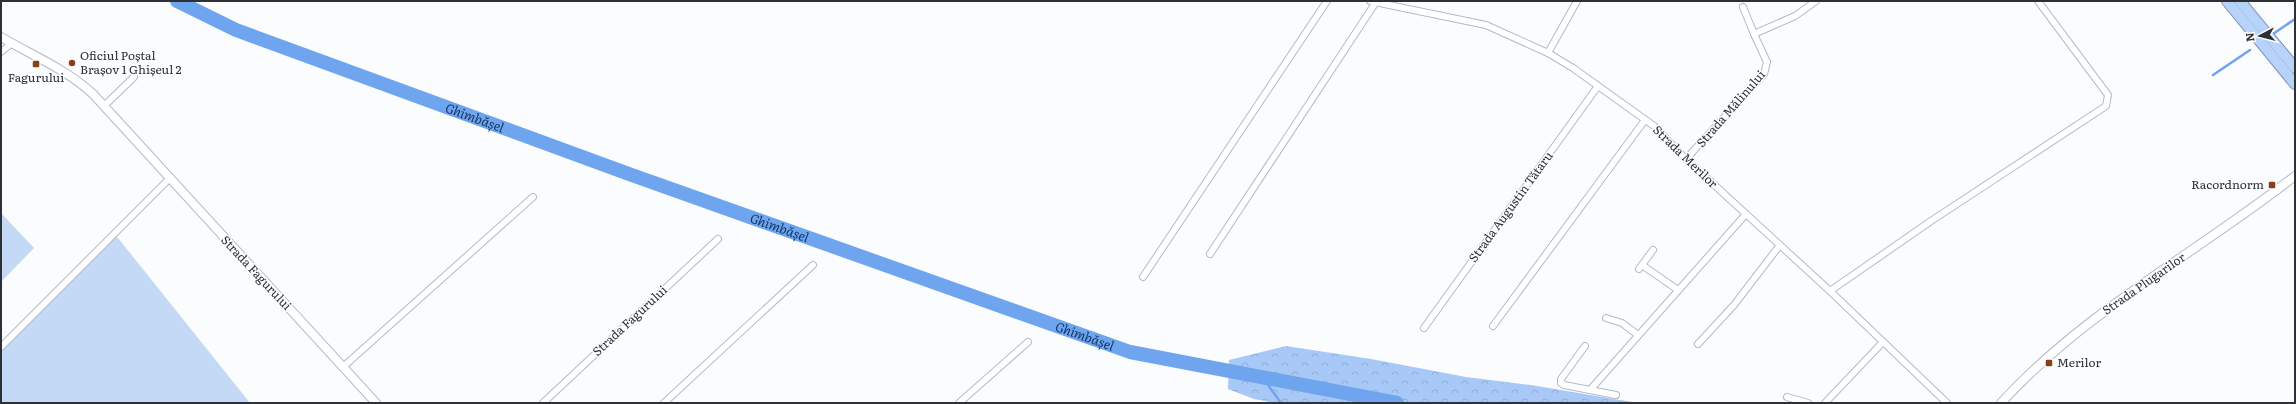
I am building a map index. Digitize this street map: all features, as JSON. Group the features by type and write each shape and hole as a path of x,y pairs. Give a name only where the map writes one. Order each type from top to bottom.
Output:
{"highway":[{"path":"2227,1 2295,84"},
{"path":"2240,1 2295,68"}],"street":[{"path":"1143,277 1327,1"},
{"path":"1548,53 1577,1"},
{"path":"1754,34 1795,16 1816,1"},
{"path":"1830,291 1937,217 2106,106 2108,95 2038,1"},
{"path":"1210,254 1373,2"},
{"name":"Strada Merilor","path":"1373,2 1393,3 1441,17 1479,23 1548,53 1598,86 1645,120 1830,291 1882,343 1947,403"},
{"name":"Strada Mălinului","path":"1686,159 1764,74 1767,62 1743,7"},
{"name":"Strada Fagurului","path":"1,37 76,78 104,106 376,403"},
{"path":"1,52 12,43"},
{"path":"104,106 134,77"},
{"name":"Strada Augustin Tătaru","path":"1424,328 1598,86"},
{"path":"1494,326 1645,120"},
{"name":"Strada Plugarilor","path":"2001,403 2096,318 2253,208 2295,176"},
{"path":"1,346 170,178"},
{"path":"343,367 533,197"},
{"path":"1590,390 1746,214"},
{"name":"Strada Fagurului","path":"543,403 718,239"},
{"path":"1698,344 1734,305 1780,245"},
{"path":"1653,250 1641,267 1678,290"},
{"path":"664,403 812,265"},
{"path":"1606,318 1622,323 1638,335"},
{"path":"959,403 1028,342"},
{"path":"1825,403 1882,343"},
{"path":"1585,346 1561,379 1561,383 1616,395"},
{"path":"1787,397 1808,403"}],"green space":[{"path":"1286,346 1371,359 1466,377 1531,385 1638,403 1276,403 1254,399 1228,389 1229,360"}],"shaded area":[{"path":"1,213 34,248 1,282"},
{"path":"114,233 250,403 1,403 1,348"}],"waterway":[{"name":"Ghimbășel","path":"177,1 236,30 629,174 1130,352 1397,403"},
{"path":"2273,34 2295,19"},
{"path":"2213,75 2250,50"},
{"path":"1263,378 1281,403"}],"place":[{"name":"Oficiul Poștal Brașov 1 Ghișeul 2","path":"72,63"},
{"name":"Fagurului","path":"36,64"},
{"name":"Racordnorm","path":"2272,185"},
{"name":"Merilor","path":"2049,363"}]}
